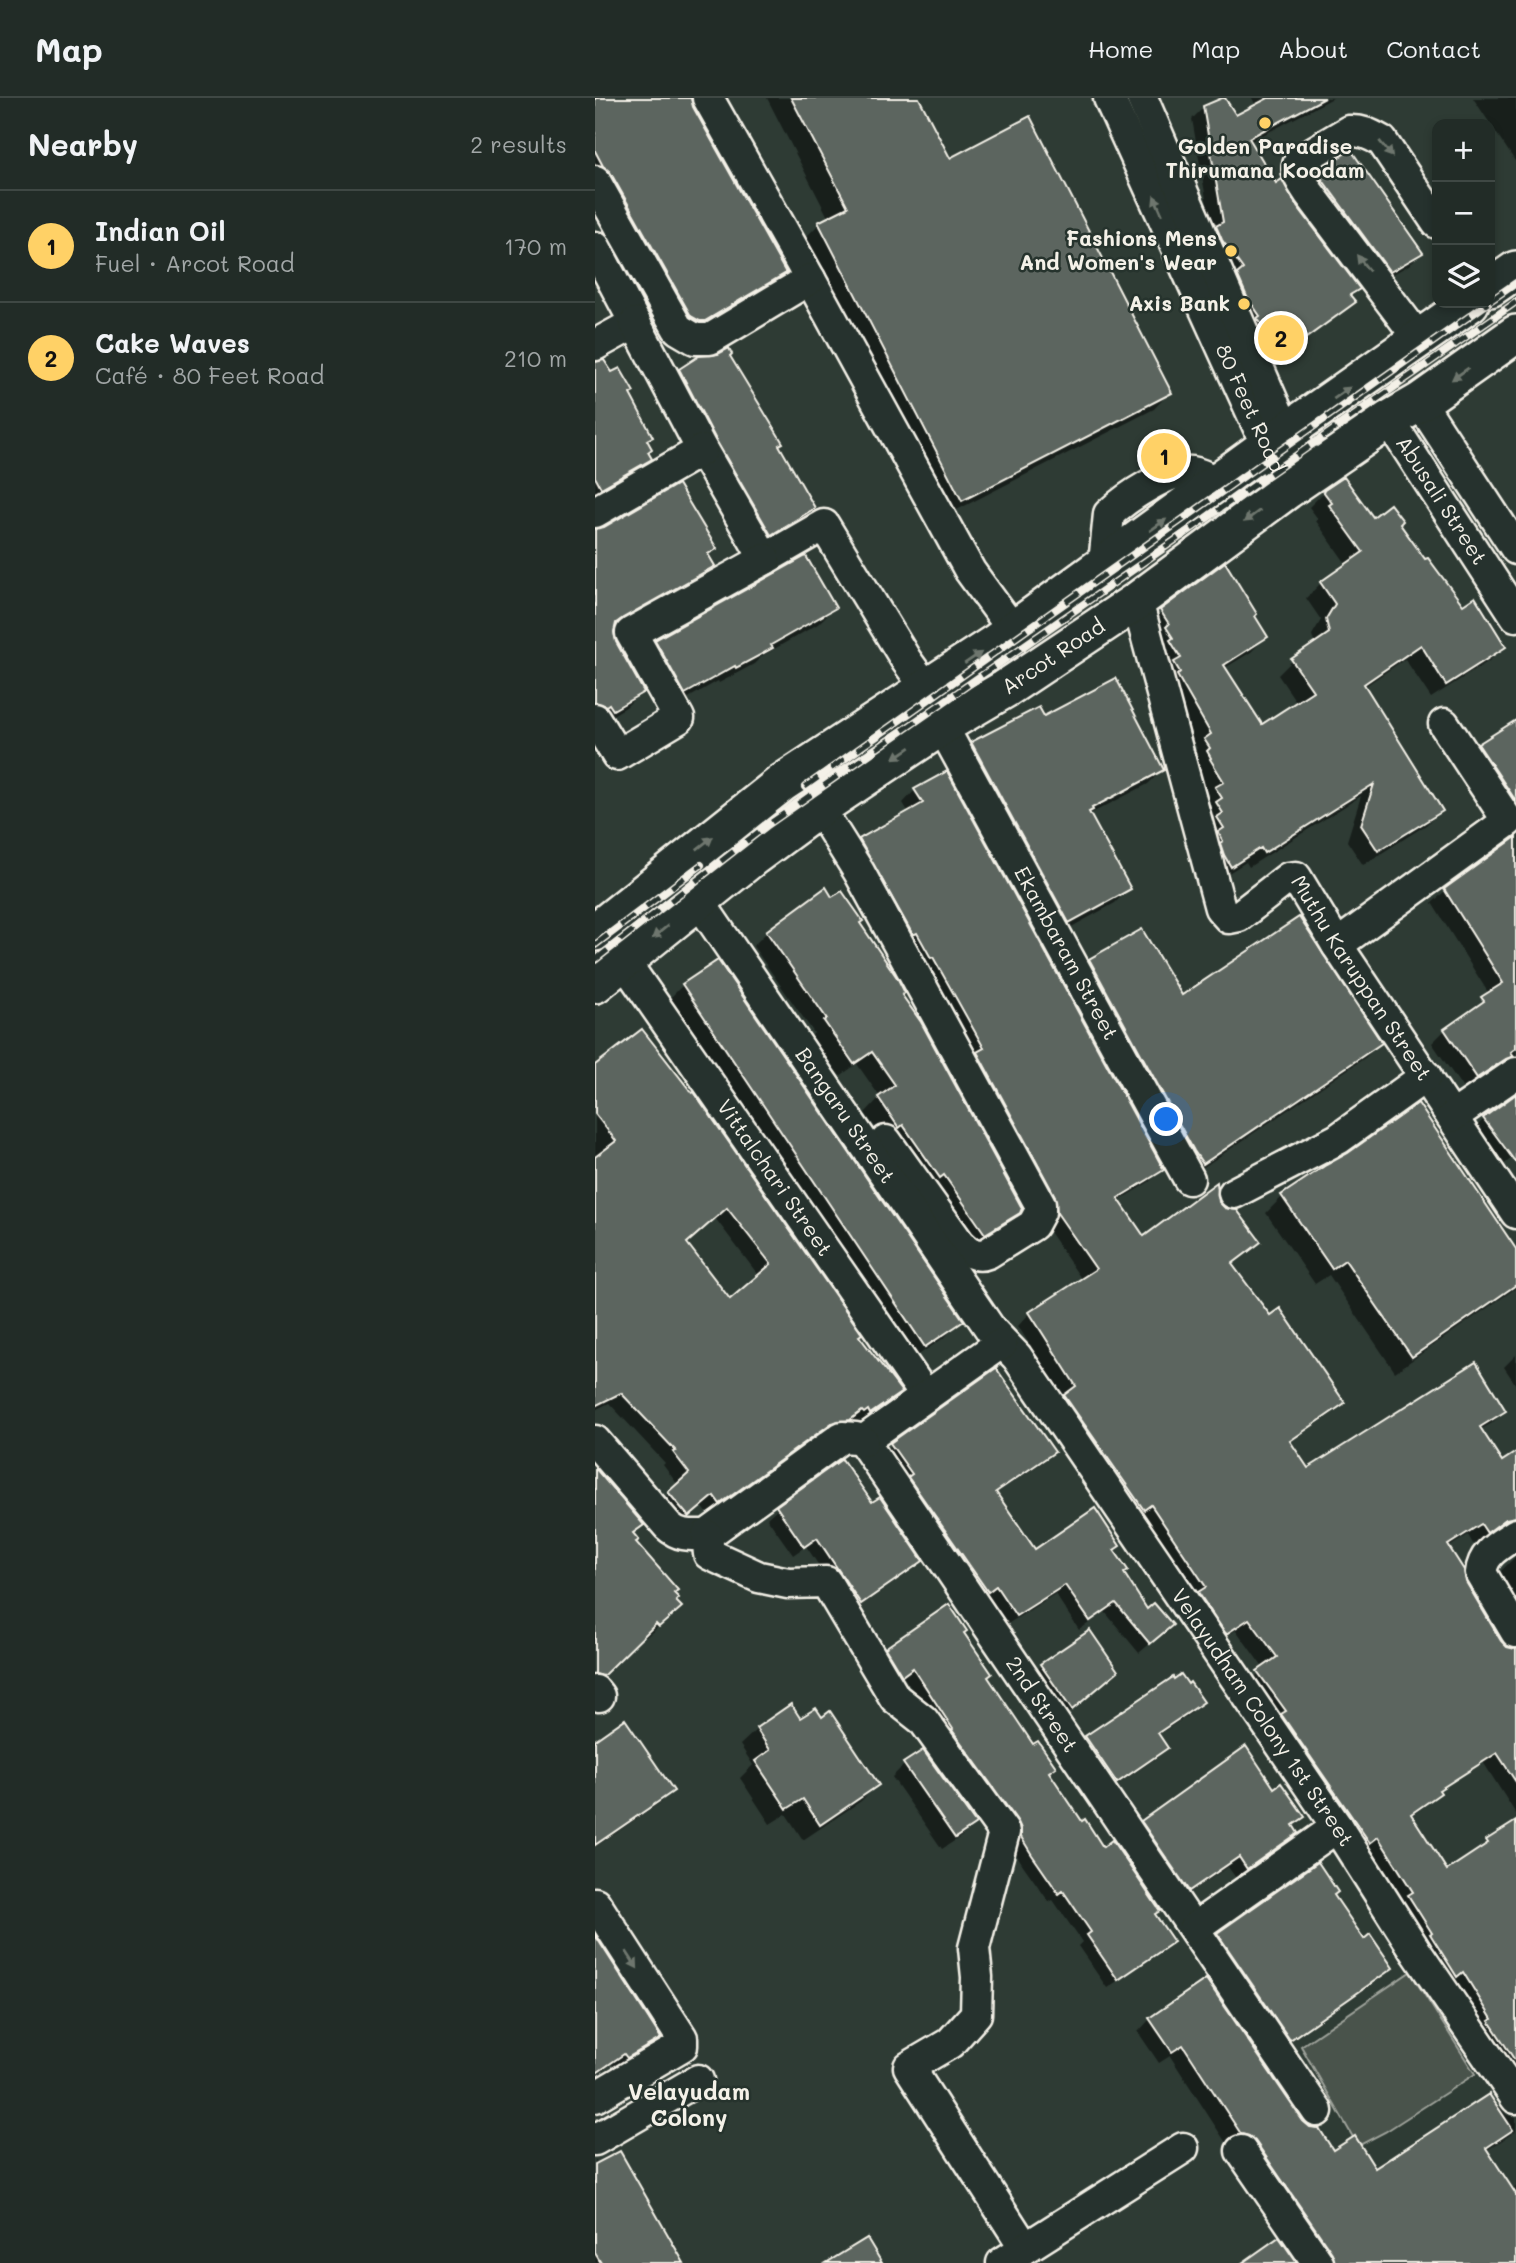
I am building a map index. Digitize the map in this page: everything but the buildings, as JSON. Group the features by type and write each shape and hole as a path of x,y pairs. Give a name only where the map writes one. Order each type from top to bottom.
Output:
{"main road":[{"path":"1495,285 1516,270"},
{"name":"Arcot Road","path":"595,932 782,783 927,690 1217,483 1277,439 1412,328 1458,308"},
{"name":"Arcot Road","path":"595,984 754,856 819,808 1137,601 1301,480 1420,402 1516,334"}],"street":[{"path":"708,98 970,571 1013,630"},
{"name":"80 Feet Road","path":"1109,98 1277,439 1301,480"},
{"name":"80 Feet Road","path":"1142,98 1277,439"},
{"path":"1412,328 1309,193 1296,167 1300,159 1349,131 1359,130 1383,141 1432,215"},
{"path":"595,181 678,329 695,339 710,338 810,279"},
{"path":"595,247 702,450 765,559"},
{"path":"595,345 635,323"},
{"path":"1420,402 1516,549"},
{"name":"Abusali Street","path":"1389,420 1516,616"},
{"path":"595,512 702,450"},
{"path":"595,719 617,755 679,718 631,633 824,525 927,690"},
{"name":"Muthu Karuppan Street","path":"1137,601 1220,908 1229,918 1239,916 1288,878 1296,877 1337,945 1516,1213"},
{"path":"1337,945 1512,827 1444,724"},
{"name":"Ekambaram Street","path":"942,726 1189,1179"},
{"path":"706,895 725,913 959,1244 981,1256 1033,1225 1040,1212 1040,1204 859,872 819,808"},
{"name":"Bangaru Street","path":"706,895 997,1337"},
{"name":"Vittalchari Street","path":"624,961 925,1395"},
{"path":"1452,1117 1516,1073"},
{"path":"1234,1193 1338,1139 1426,1076"},
{"path":"595,1441 668,1526 680,1535 707,1535 836,1441 848,1437 863,1441 994,1348 997,1337"},
{"name":"Velayudham Colony 1st Street","path":"997,1337 1017,1357 1337,1827 1417,1954 1516,2098"},
{"name":"2nd Street","path":"863,1441 1317,2111"},
{"path":"1516,1534 1491,1551 1482,1563 1481,1573 1516,1632"},
{"path":"707,1535 709,1554 759,1577 788,1583 826,1582 895,1698 923,1720 1004,1832 974,1948 977,1977 976,2014 950,2043 909,2067 1014,2256 1183,2148"},
{"path":"1194,1928 1337,1827"},
{"path":"595,1903 682,2038 682,2046 595,2097"},
{"path":"595,2140 698,2080"},
{"path":"1241,2151 1318,2263"}],"shaded area":[{"path":"1410,1972 1475,2074 1385,2132 1358,2146 1301,2046"}],"railway":[{"path":"1495,298 1516,283"},
{"path":"595,960 766,826 1516,302"},
{"path":"805,787 1481,308"},
{"path":"595,945 701,865"}],"place":[{"name":"Golden Paradise Thirumana Koodam","path":"1265,123"},
{"name":"Fashions Mens And Women's Wear","path":"1231,251"},
{"name":"Axis Bank","path":"1244,304"},
{"name":"Cake Waves","path":"1281,338"},
{"name":"Indian Oil","path":"1164,456"}],"district":[{"name":"Velayudam Colony","path":"689,2105"}]}
